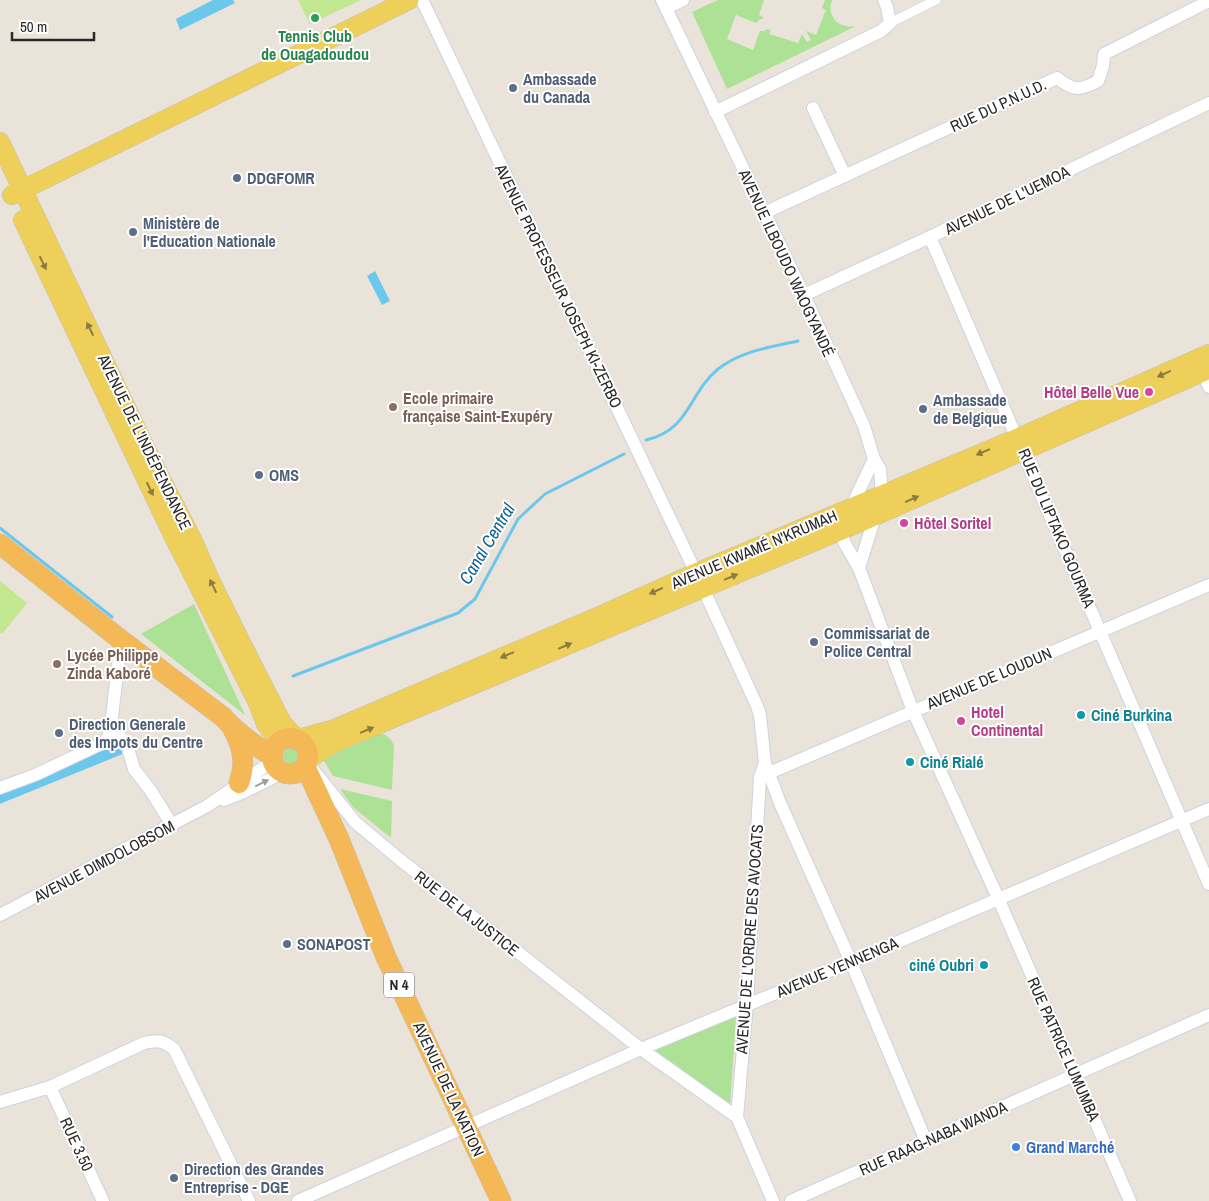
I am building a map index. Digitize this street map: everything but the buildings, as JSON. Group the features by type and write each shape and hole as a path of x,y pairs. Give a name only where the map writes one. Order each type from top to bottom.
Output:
{"highway":[{"path":"0,544 228,722 241,746 244,758 244,766 239,784"},
{"path":"228,722 242,725 290,756"},
{"name":"AVENUE DE LA NATION","path":"290,756 339,840 386,957 501,1201"}],"main road":[{"path":"11,195 410,0"},
{"name":"AVENUE DE L'INDÉPENDANCE","path":"0,142 11,195"},
{"name":"AVENUE DE L'INDÉPENDANCE","path":"0,171 97,361 144,460 193,541 210,580 282,723 290,756"},
{"name":"AVENUE KWAMÉ N'KRUMAH","path":"290,756 336,742 699,581 882,494 1021,444 1205,368"},
{"name":"AVENUE KWAMÉ N'KRUMAH","path":"699,581 842,530 1021,444"}],"street":[{"name":"AVENUE PROFESSEUR JOSEPH KI-ZERBO","path":"422,0 757,706 767,768"},
{"path":"664,4 683,0"},
{"path":"884,0 890,23"},
{"path":"715,112 881,31 890,23 936,0"},
{"name":"RUE DU P.N.U.D.","path":"764,213 1057,78 1070,87 1080,90 1098,82 1104,66 1104,54 1209,1"},
{"name":"AVENUE ILBOUDO WAOGYANDÉ","path":"664,4 804,295 864,426 874,459 880,470 882,494"},
{"name":"AVENUE DE L'UEMOA","path":"804,295 930,237 1209,103"},
{"path":"813,108 845,176"},
{"name":"RUE DU LIPTAKO GOURMA","path":"930,237 1021,444 1209,884"},
{"path":"874,459 842,530 848,552 858,568 913,711 998,898"},
{"path":"858,568 882,494"},
{"name":"AVENUE DE LOUDUN","path":"767,768 913,711 1209,585"},
{"path":"0,788 34,775 103,743 108,738 121,640"},
{"path":"111,724 127,745 134,769 151,791 172,825"},
{"name":"AVENUE DIMDOLOBSOM","path":"0,915 207,806 239,784 290,756"},
{"name":"AVENUE DIMDOLOBSOM","path":"207,806 242,793 290,756"},
{"name":"RUE DE LA JUSTICE","path":"290,756 355,822 398,858 641,1049 737,1116"},
{"path":"767,768 780,803 851,962 926,1141"},
{"name":"AVENUE DE L'ORDRE DES AVOCATS","path":"737,1116 747,1004 760,777 767,768"},
{"name":"AVENUE YENNENGA","path":"298,1201 641,1049 851,962 1209,809"},
{"name":"RUE PATRICE LUMUMBA","path":"998,898 1130,1201"},
{"name":"RUE RAAG-NABA WANDA","path":"791,1201 1209,1015"},
{"path":"0,1102 50,1087 144,1043 157,1040 174,1049 249,1201"},
{"name":"RUE 3.50","path":"50,1087 103,1201"},
{"path":"737,1116 773,1201"}],"green space":[{"name":"Tennis Club de Ouagadoudou","path":"298,0 361,0 310,24"},
{"path":"718,0 764,0 759,15 763,17 762,19 756,23 736,15 727,39 753,50 760,31 767,29 771,30 769,34 798,43 802,34 807,42 811,40 806,31 816,35 826,10 822,8 825,0 832,0 832,16 839,24 856,26 727,89 692,12"},
{"path":"0,581 27,603 2,634 0,632"},
{"path":"194,604 245,715 141,634"},
{"path":"378,732 388,737 394,746 392,790 333,776 323,759 335,750"},
{"path":"291,748 297,750 299,756 297,762 291,764 285,762 283,756 285,750"},
{"path":"340,789 392,801 391,838 353,807"},
{"path":"736,1017 730,1105 652,1048"}],"water":[{"path":"213,0 233,0 235,3 180,30 176,19"},
{"path":"375,271 390,301 382,305 367,276"}],"waterway":[{"path":"646,440 672,428 680,420 708,379 727,363 746,354 798,341"},
{"name":"Canal Central","path":"293,676 458,613 475,599 518,519 545,494 624,454"},
{"path":"0,528 112,617"},
{"name":"Canal Central","path":"0,798 118,750"}],"place":[{"name":"Tennis Club de Ouagadoudou","path":"315,18"},
{"name":"Ambassade du Canada","path":"513,88"},
{"name":"DDGFOMR","path":"237,178"},
{"name":"Ministère de l'Education Nationale","path":"133,232"},
{"name":"Hôtel Belle Vue","path":"1149,392"},
{"name":"Ecole primaire française Saint-Exupéry","path":"393,407"},
{"name":"Ambassade de Belgique","path":"923,409"},
{"name":"OMS","path":"259,475"},
{"name":"Hôtel Soritel","path":"904,523"},
{"name":"Commissariat de Police Central","path":"814,642"},
{"name":"Lycée Philippe Zinda Kaboré","path":"57,664"},
{"name":"Ciné Burkina","path":"1081,715"},
{"name":"Hotel Continental","path":"961,721"},
{"name":"Direction Generale des Impots du Centre","path":"59,733"},
{"name":"Ciné Rialé","path":"910,762"},
{"name":"SONAPOST","path":"287,944"},
{"name":"ciné Oubri","path":"984,965"},
{"name":"Grand Marché","path":"1016,1147"},
{"name":"Direction des Grandes Entreprise - DGE","path":"174,1178"}]}
